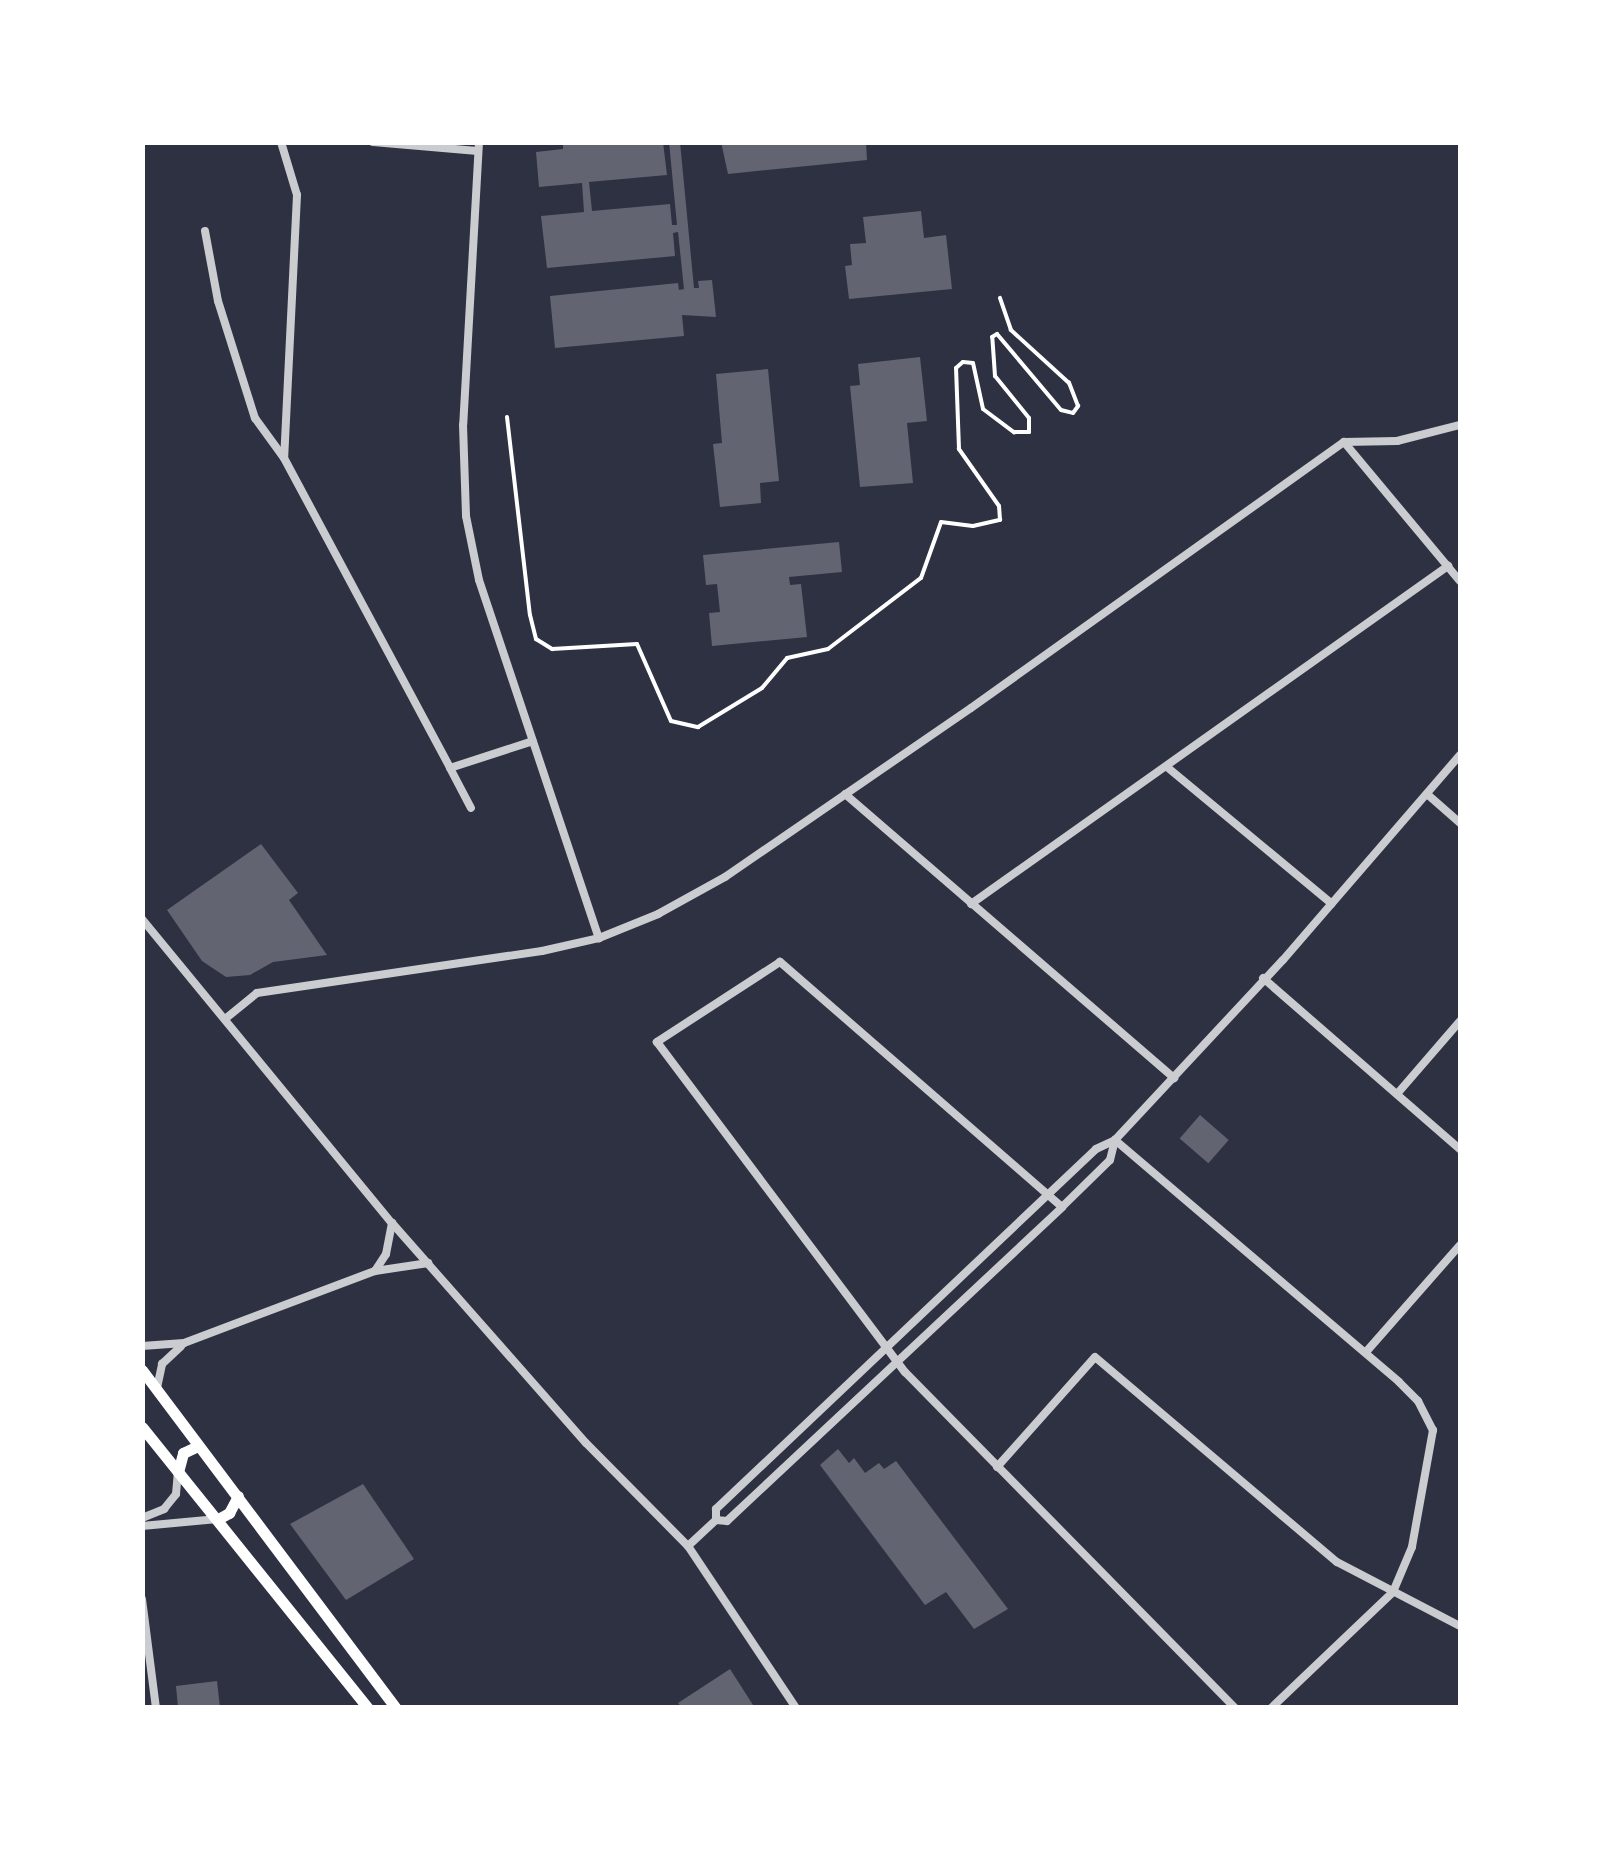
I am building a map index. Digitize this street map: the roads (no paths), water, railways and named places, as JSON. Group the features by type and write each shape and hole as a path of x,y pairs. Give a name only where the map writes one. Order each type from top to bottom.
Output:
{"main road":[{"path":"142,1370 196,1447 238,1496 396,1708"},
{"path":"142,1427 368,1708"},
{"path":"178,1472 183,1453 196,1447"},
{"path":"218,1519 230,1514 238,1496"}],"street":[{"path":"282,142 297,195 284,458"},
{"path":"373,142 478,147 463,425 464,496 480,580 599,938"},
{"path":"205,231 218,301 255,418 284,458 471,808"},
{"path":"225,1019 257,993 542,951 599,938 658,914 725,877 1344,442 1397,441 1460,425"},
{"path":"1344,442 1460,581"},
{"path":"971,904 1448,566"},
{"path":"450,768 533,740"},
{"path":"716,1520 716,1510 814,1416 1096,1149 1115,1140 1332,904 1460,755"},
{"path":"1167,766 1332,904"},
{"path":"845,794 1174,1078"},
{"path":"1427,794 1460,822"},
{"path":"142,919 392,1222 586,1443 688,1546 796,1708"},
{"path":"1062,1207 780,962 657,1042 897,1361 1235,1708"},
{"path":"1263,978 1460,1149"},
{"path":"1397,1094 1460,1022"},
{"path":"688,1546 716,1520 727,1520 1062,1207 1110,1160 1115,1140"},
{"path":"1115,1140 1366,1352 1418,1401 1433,1430 1412,1547 1393,1592 1271,1708"},
{"path":"375,1271 386,1254 392,1222"},
{"path":"1366,1352 1460,1245"},
{"path":"142,1346 184,1343 375,1271 429,1263"},
{"path":"158,1392 162,1364 184,1343"},
{"path":"997,1467 1096,1357 1337,1562 1460,1626"},
{"path":"814,1416 826,1428"},
{"path":"142,1518 164,1509 176,1494 178,1472"},
{"path":"142,1526 218,1519"},
{"path":"142,1599 156,1708"}]}
